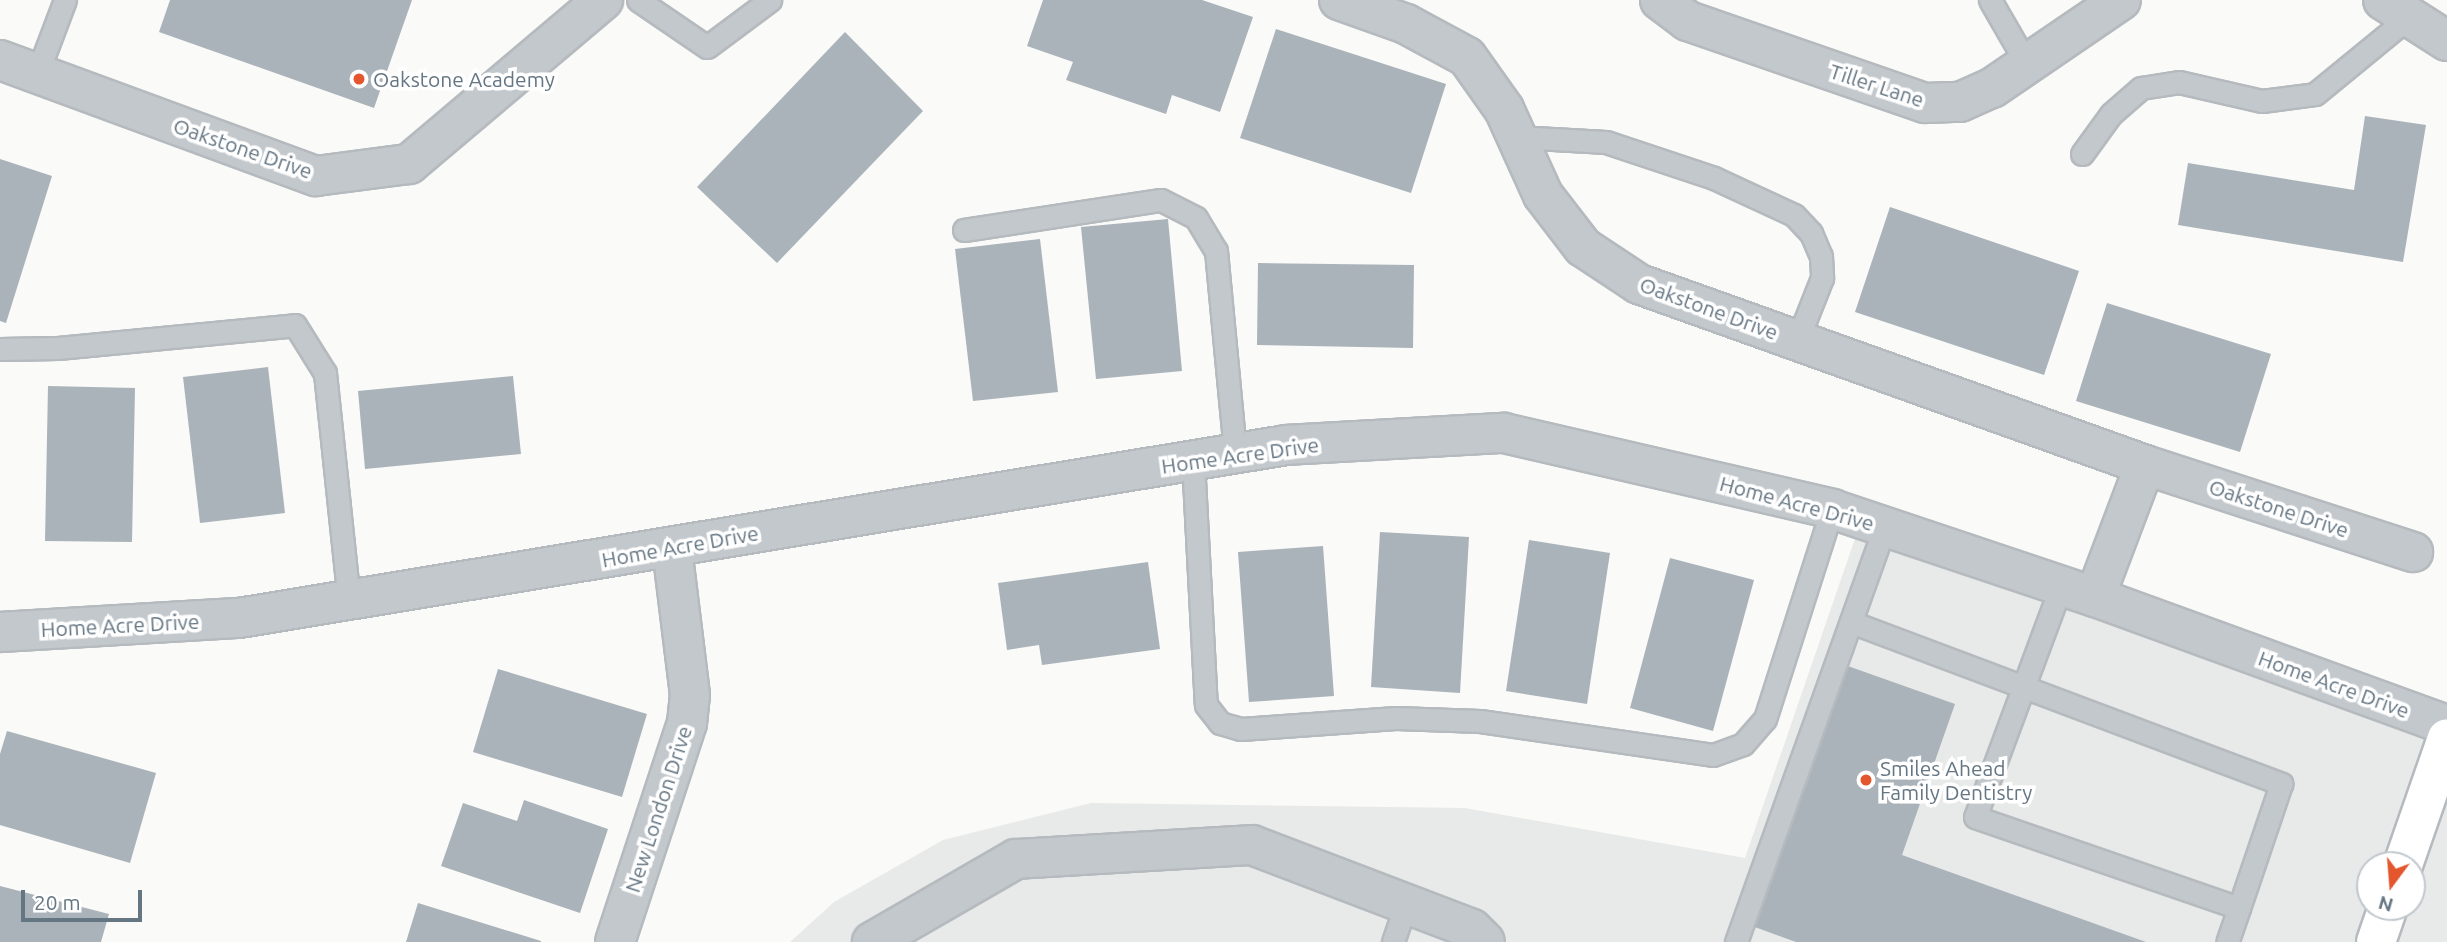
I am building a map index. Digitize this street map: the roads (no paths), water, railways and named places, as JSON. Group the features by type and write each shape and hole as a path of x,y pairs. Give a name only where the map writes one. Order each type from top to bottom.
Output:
{"main road":[{"path":"2408,851 2447,738"},
{"path":"2376,942 2384,921"}],"street":[{"name":"Oakstone Drive","path":"0,60 316,176 409,164 452,132 603,0"},
{"name":"Oakstone Drive","path":"1339,0 1406,24 1467,57 1504,109 1543,195 1583,247 1639,284 2145,465 2413,552"},
{"name":"Tiller Lane","path":"1660,0 1688,21 1925,103 1960,102 2027,64 2121,0"},
{"path":"2396,8 2447,41"},
{"name":"Home Acre Drive","path":"0,632 239,618 1286,445 1504,433 1832,509 2078,592 2447,724"},
{"path":"2078,592 2145,465"},
{"name":"New London Drive","path":"614,942 687,723 691,695 673,548"},
{"path":"872,942 1016,859 1252,845 1472,929 1485,942"}],"lane":[{"path":"37,74 65,0"},
{"path":"638,0 707,47 770,0"},
{"path":"1990,0 2027,64"},
{"path":"2081,154 2111,114 2141,88 2179,82 2262,101 2315,94 2396,8"},
{"path":"1517,136 1606,142 1714,178 1794,215 1811,233 1821,256 1822,278 1797,341"},
{"path":"964,230 1161,200 1196,218 1216,251 1235,453"},
{"path":"0,349 58,348 295,325 325,373 349,600"},
{"path":"1193,460 1206,705 1220,723 1241,729 1396,718 1480,721 1713,755 1743,744 1765,719 1832,509"},
{"path":"1736,942 1885,527"},
{"path":"2078,592 2024,688 1975,817 2239,908"},
{"path":"1851,622 2281,784 2227,942"},
{"path":"1393,942 1406,904"}],"place":[{"name":"Oakstone Academy","path":"359,79"},
{"name":"Smiles Ahead Family Dentistry","path":"1866,780"}]}
